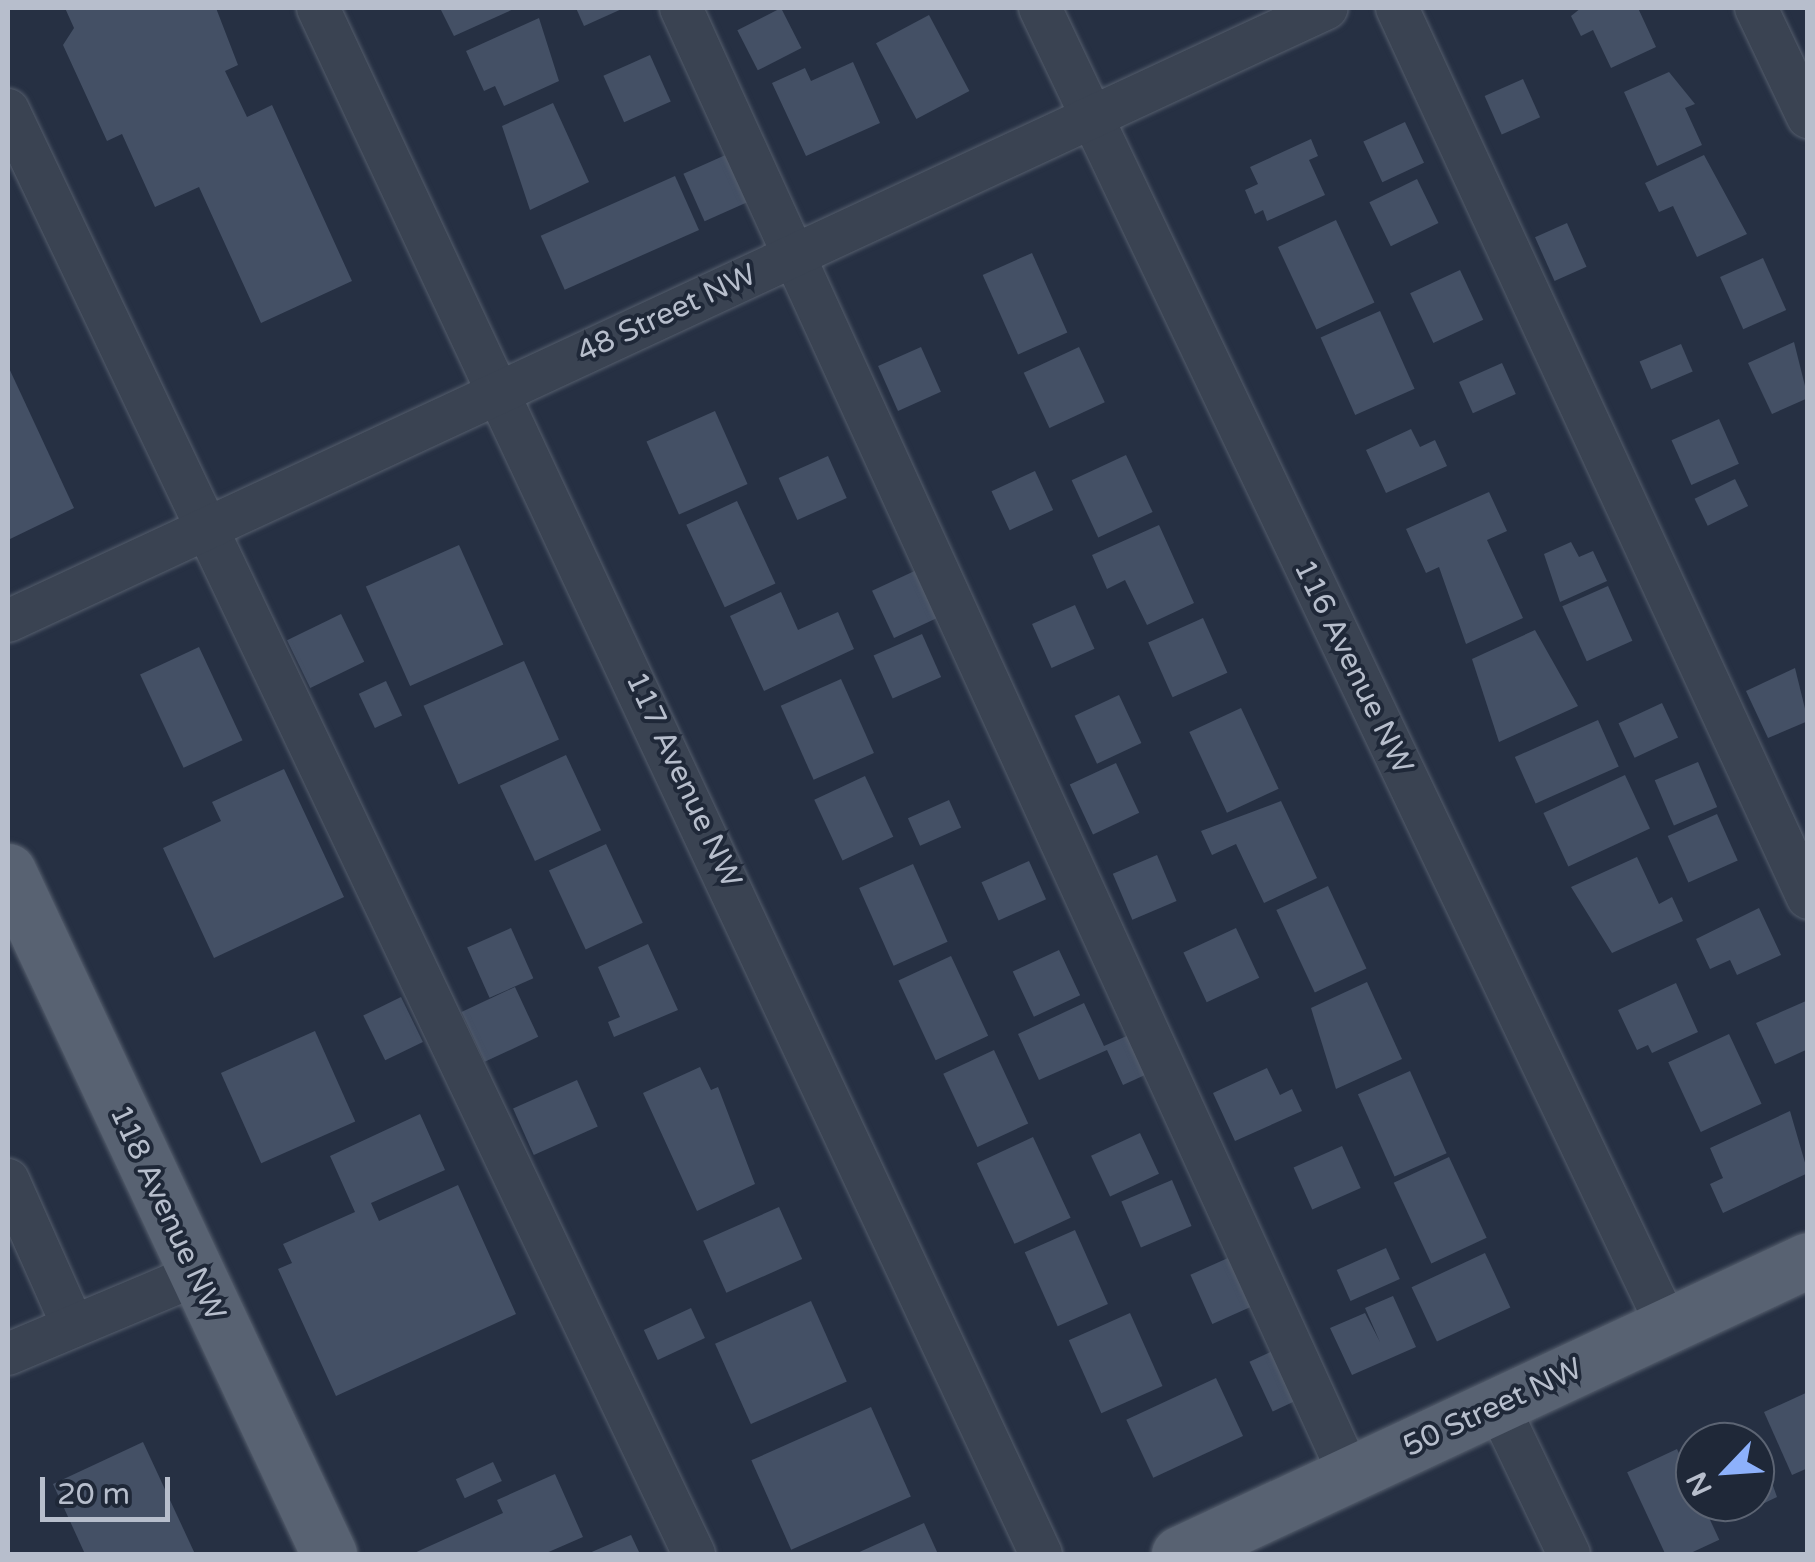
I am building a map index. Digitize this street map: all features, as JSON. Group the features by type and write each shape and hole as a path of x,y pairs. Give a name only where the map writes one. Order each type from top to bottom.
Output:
{"main road":[{"name":"118 Avenue NW","path":"8,871 330,1554"},
{"name":"50 Street NW","path":"1178,1554 1808,1260"}],"street":[{"name":"117 Avenue NW","path":"318,8 502,390 1042,1554"},
{"path":"681,8 800,252 1350,1475"},
{"name":"116 Avenue NW","path":"1040,8 1667,1326"},
{"name":"48 Street NW","path":"8,621 1327,8"},
{"path":"1397,8 1808,898"},
{"path":"1756,8 1808,118"},
{"path":"8,110 694,1554"},
{"path":"8,1180 73,1326"},
{"path":"8,1354 196,1274"},
{"path":"1498,1406 1569,1554"}],"building":[{"path":"65,8 216,8 238,65 225,71 247,117 272,105 352,281 261,323 199,187 155,207 122,134 107,141 63,45 74,28"},
{"path":"440,8 516,8 454,36"},
{"path":"576,8 624,8 584,26"},
{"path":"781,8 801,48 758,70 737,30"},
{"path":"1581,8 1638,8 1656,47 1611,68 1593,30 1581,36 1571,16"},
{"path":"929,15 969,91 916,119 876,43"},
{"path":"539,18 559,81 504,106 495,86 484,91 466,51"},
{"path":"650,55 671,102 624,122 603,76"},
{"path":"853,62 880,123 806,156 772,83 805,68 811,81"},
{"path":"1669,72 1695,104 1685,108 1702,145 1657,166 1624,92"},
{"path":"1523,79 1540,117 1502,134 1485,96"},
{"path":"553,103 589,182 530,210 502,126"},
{"path":"1405,122 1424,163 1382,182 1363,141"},
{"path":"1311,139 1318,156 1309,160 1325,195 1267,221 1263,210 1255,214 1245,190 1258,184 1250,167"},
{"path":"730,153 751,201 705,221 683,174"},
{"path":"1704,155 1747,234 1697,257 1673,206 1659,212 1645,183"},
{"path":"675,176 699,230 565,290 541,236"},
{"path":"1417,179 1438,223 1391,246 1369,202"},
{"path":"1336,220 1374,302 1316,330 1278,247"},
{"path":"1567,223 1587,267 1555,281 1535,237"},
{"path":"1032,253 1067,332 1018,354 983,275"},
{"path":"1763,258 1786,310 1743,329 1720,277"},
{"path":"1460,270 1483,320 1433,343 1410,293"},
{"path":"1380,311 1415,389 1355,415 1321,337"},
{"path":"1794,342 1808,398 1772,414 1748,363"},
{"path":"1681,344 1693,372 1651,389 1640,362"},
{"path":"921,347 941,392 898,411 878,366"},
{"path":"1079,347 1105,402 1049,428 1024,373"},
{"path":"1502,363 1516,394 1473,413 1459,382"},
{"path":"8,366 74,508 8,540"},
{"path":"715,411 748,484 679,515 646,442"},
{"path":"1719,419 1739,464 1691,485 1671,440"},
{"path":"1411,429 1420,447 1435,440 1447,466 1386,493 1366,450"},
{"path":"1126,455 1153,512 1098,537 1072,480"},
{"path":"828,456 847,498 797,520 779,478"},
{"path":"1035,471 1053,510 1010,530 991,491"},
{"path":"1735,479 1748,506 1708,526 1695,499"},
{"path":"1489,492 1507,531 1487,540 1523,618 1466,644 1439,567 1426,573 1406,529"},
{"path":"737,501 775,583 725,607 686,525"},
{"path":"1159,525 1194,603 1147,625 1125,580 1107,589 1092,555"},
{"path":"1571,542 1579,557 1593,551 1607,581 1560,602 1544,554"},
{"path":"459,545 503,645 410,686 366,586"},
{"path":"921,568 943,615 894,638 872,591"},
{"path":"1608,586 1632,641 1587,661 1562,606"},
{"path":"781,592 798,630 838,612 854,649 764,691 730,616"},
{"path":"1075,605 1095,649 1052,668 1032,624"},
{"path":"341,614 364,662 310,688 287,640"},
{"path":"1203,618 1227,673 1173,697 1148,642"},
{"path":"1535,630 1578,706 1499,742 1472,659"},
{"path":"922,634 941,677 893,698 874,656"},
{"path":"199,647 243,740 184,768 140,674"},
{"path":"524,661 559,740 458,784 424,706"},
{"path":"1795,668 1808,721 1768,738 1746,691"},
{"path":"841,679 874,753 814,780 781,706"},
{"path":"386,681 402,715 375,728 359,694"},
{"path":"1119,695 1141,743 1097,764 1075,716"},
{"path":"1662,703 1678,737 1635,758 1618,723"},
{"path":"1241,708 1279,789 1227,813 1189,732"},
{"path":"1598,720 1619,767 1536,804 1515,757"},
{"path":"566,755 601,830 535,861 500,786"},
{"path":"1698,762 1717,807 1674,825 1655,780"},
{"path":"1116,763 1139,813 1093,834 1070,785"},
{"path":"284,769 344,897 214,958 163,848 221,821 212,802"},
{"path":"1625,775 1650,828 1568,867 1543,813"},
{"path":"865,776 893,837 843,860 814,800"},
{"path":"949,800 961,827 920,846 908,818"},
{"path":"1281,801 1317,878 1264,903 1236,844 1212,855 1201,831"},
{"path":"1717,814 1738,861 1688,883 1668,836"},
{"path":"606,844 643,923 586,949 549,871"},
{"path":"1157,855 1177,901 1132,920 1113,874"},
{"path":"1637,857 1659,904 1672,897 1683,921 1612,953 1571,887"},
{"path":"1029,861 1046,899 999,921 981,882"},
{"path":"913,864 948,942 894,966 859,888"},
{"path":"1328,886 1366,968 1315,993 1276,910"},
{"path":"1759,908 1781,955 1737,975 1730,960 1710,969 1696,939"},
{"path":"511,928 533,978 490,998 467,948"},
{"path":"1236,928 1259,978 1207,1002 1183,953"},
{"path":"648,944 678,1010 614,1037 608,1022 620,1017 598,967"},
{"path":"1059,950 1080,995 1034,1017 1013,972"},
{"path":"951,956 988,1036 936,1060 898,981"},
{"path":"1367,982 1402,1059 1336,1089 1311,1008"},
{"path":"1676,983 1698,1032 1652,1053 1648,1045 1637,1050 1618,1010"},
{"path":"515,987 538,1037 485,1062 462,1012"},
{"path":"401,997 423,1042 385,1060 363,1015"},
{"path":"1806,1001 1808,1049 1775,1064 1756,1023"},
{"path":"1084,1003 1104,1046 1138,1031 1156,1070 1123,1085 1107,1050 1039,1080 1018,1034"},
{"path":"315,1031 355,1121 261,1163 221,1073"},
{"path":"1729,1034 1762,1104 1701,1132 1668,1062"},
{"path":"994,1050 1028,1123 977,1147 943,1074"},
{"path":"700,1067 711,1090 718,1087 755,1184 697,1211 643,1093"},
{"path":"1267,1068 1280,1095 1292,1089 1302,1111 1235,1141 1213,1093"},
{"path":"1410,1071 1447,1153 1395,1176 1358,1094"},
{"path":"577,1080 598,1127 534,1155 513,1108"},
{"path":"1790,1111 1808,1173 1723,1213 1710,1184 1723,1178 1710,1148"},
{"path":"420,1114 445,1170 371,1203 379,1221 458,1185 516,1314 336,1396 278,1269 292,1263 283,1244 355,1212 330,1156"},
{"path":"1140,1133 1159,1174 1110,1197 1091,1156"},
{"path":"1033,1137 1071,1218 1014,1244 977,1163"},
{"path":"1342,1146 1361,1188 1312,1210 1294,1168"},
{"path":"1449,1157 1487,1238 1431,1263 1394,1183"},
{"path":"1172,1180 1192,1226 1141,1248 1121,1201"},
{"path":"779,1207 802,1259 726,1293 703,1241"},
{"path":"1075,1230 1108,1304 1058,1326 1025,1252"},
{"path":"1386,1248 1400,1279 1350,1301 1337,1270"},
{"path":"1485,1253 1510,1307 1437,1342 1412,1287"},
{"path":"1237,1254 1259,1303 1212,1324 1190,1275"},
{"path":"1393,1296 1416,1347 1352,1375 1330,1328 1365,1313 1380,1342 1365,1308"},
{"path":"811,1301 847,1381 751,1424 715,1344"},
{"path":"691,1308 705,1338 658,1360 644,1330"},
{"path":"1130,1313 1163,1386 1101,1413 1069,1340"},
{"path":"1283,1346 1306,1396 1273,1411 1249,1362"},
{"path":"1216,1378 1243,1436 1153,1478 1126,1420"},
{"path":"1808,1392 1808,1468 1792,1475 1775,1437 1775,1422 1768,1422 1764,1412"},
{"path":"871,1407 911,1497 791,1550 751,1460"},
{"path":"143,1442 195,1554 85,1554 53,1484"},
{"path":"1675,1450 1675,1522 1711,1522 1719,1540 1688,1554 1665,1554 1627,1472"},
{"path":"493,1462 502,1481 465,1498 456,1479"},
{"path":"555,1474 583,1537 544,1554 412,1554 503,1513 497,1500"},
{"path":"924,1523 938,1554 855,1554"},
{"path":"631,1535 640,1554 587,1554"}]}
